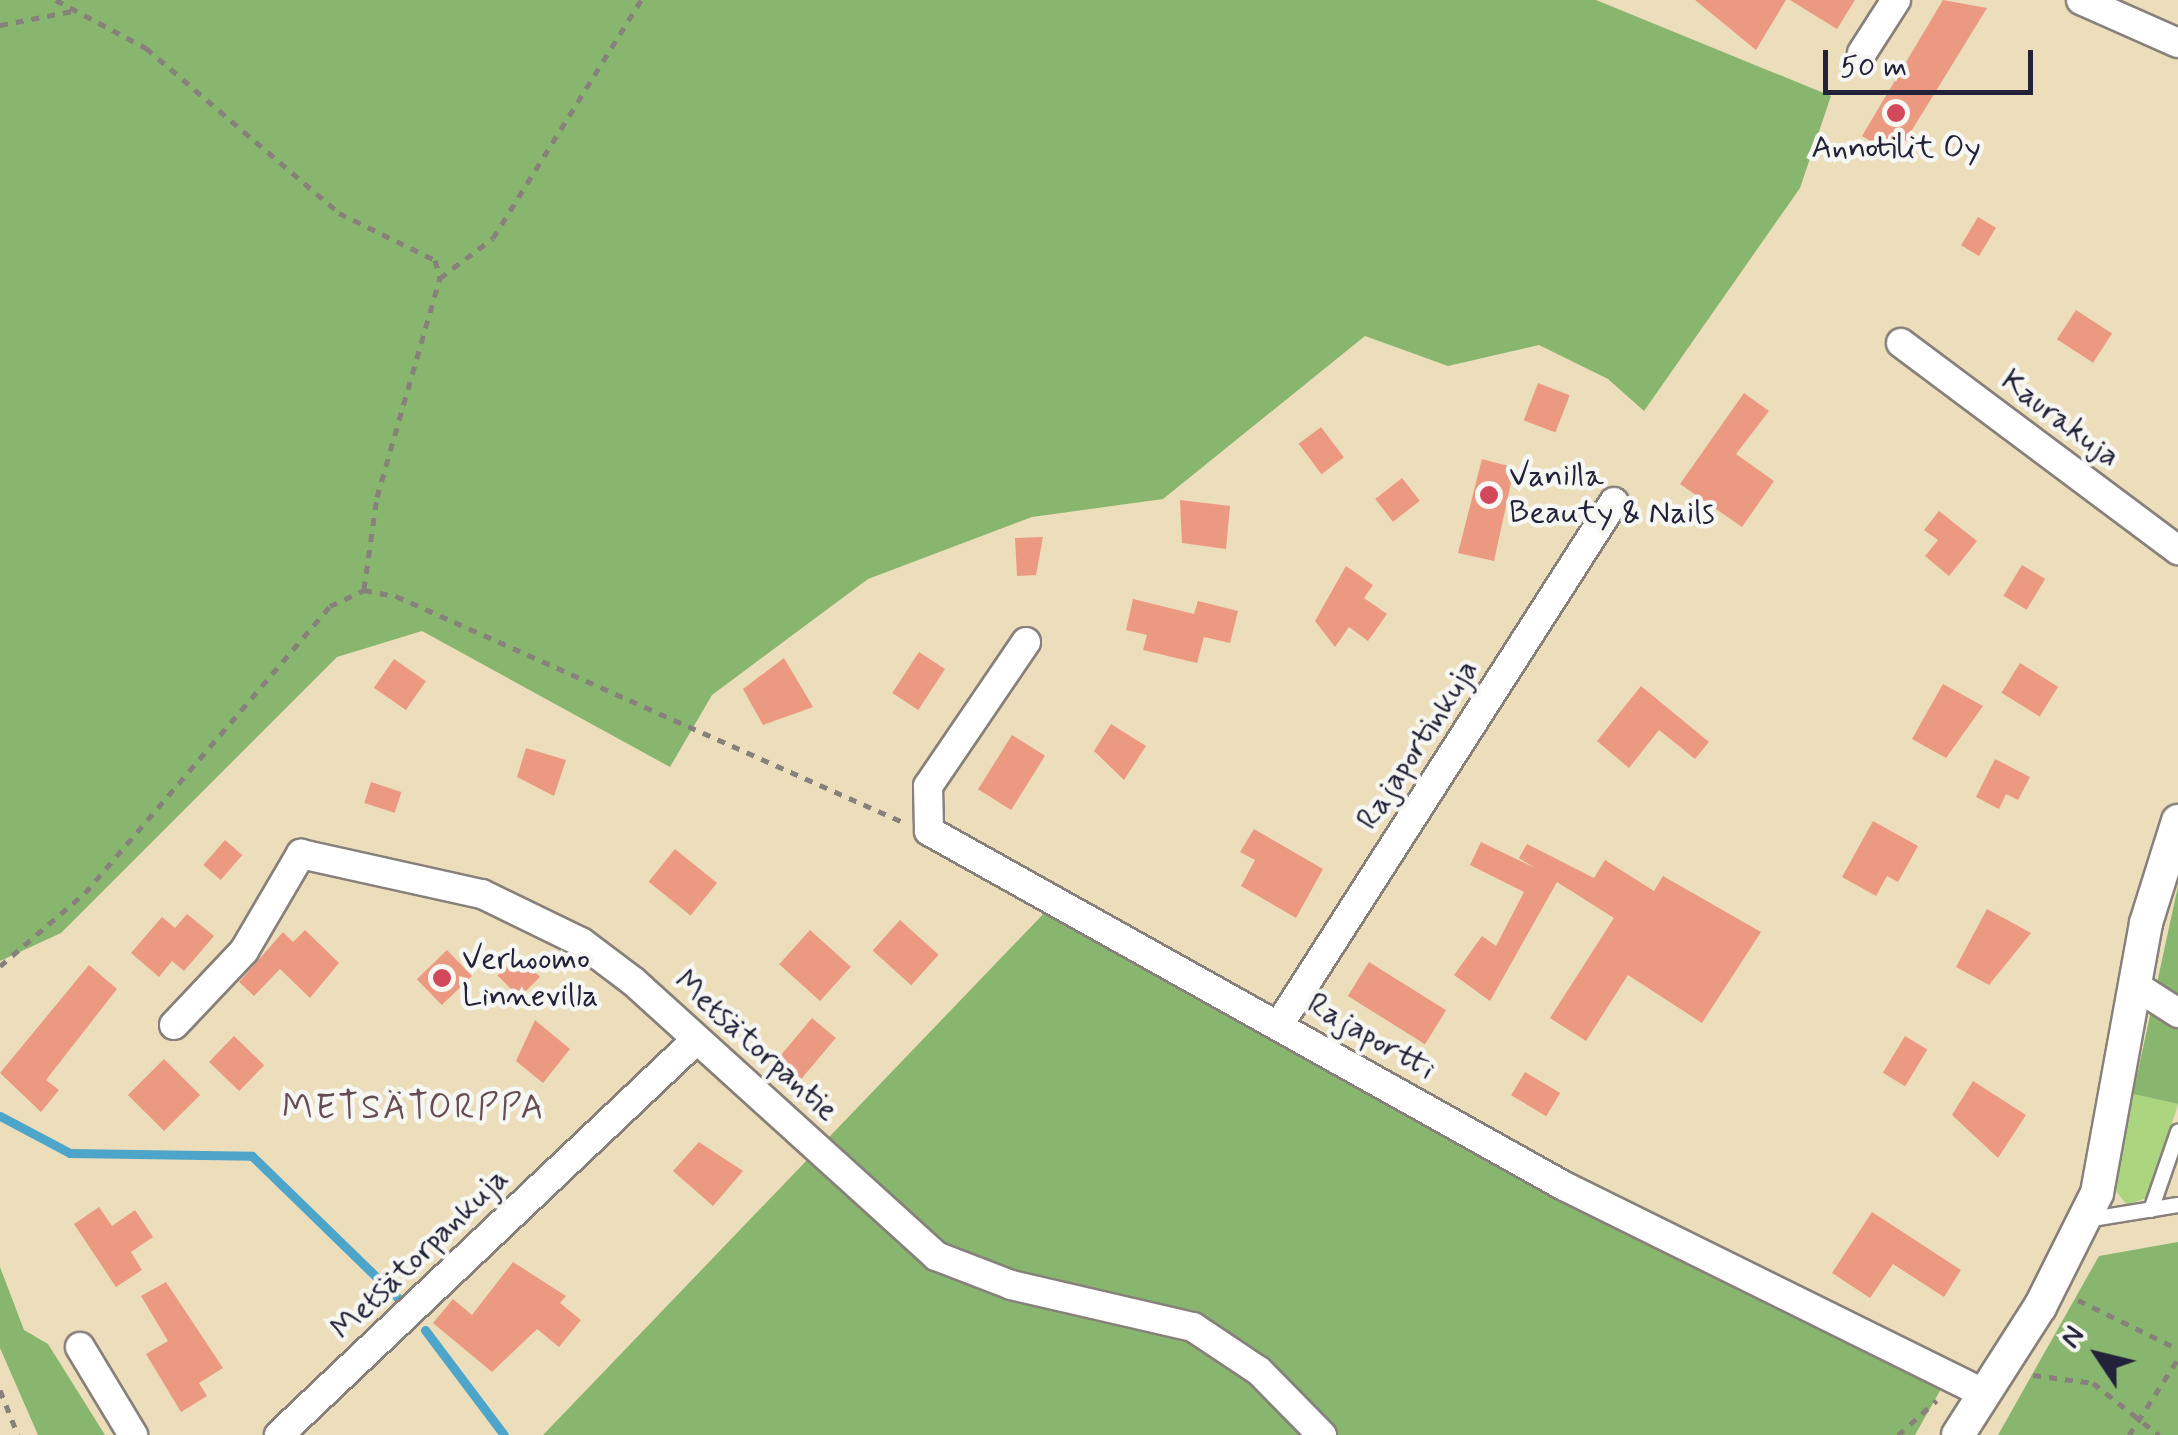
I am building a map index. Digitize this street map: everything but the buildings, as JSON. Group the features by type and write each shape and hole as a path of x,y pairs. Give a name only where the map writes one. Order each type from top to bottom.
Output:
{"street":[{"path":"1862,53 1896,0"},
{"path":"2081,0 2178,43"},
{"name":"Kaurakuja","path":"1901,343 2178,550"},
{"name":"Rajaportinkuja","path":"1279,1025 1614,502"},
{"path":"929,831 928,786 1026,642"},
{"path":"1958,1435 1970,1388 2086,1220 2117,1114 2136,986 2178,821"},
{"name":"Rajaportti","path":"929,831 1608,1209 1970,1388"},
{"name":"Metsätorpantie","path":"174,1024 244,951 301,854 316,850 525,911 594,952 936,1256 1011,1286 1193,1327 1259,1371 1322,1435"},
{"path":"2136,986 2178,1013"},
{"name":"Metsätorpankuja","path":"279,1435 696,1040"},
{"path":"80,1346 134,1435"}],"lane":[{"path":"2151,1210 2178,1132"},
{"path":"2086,1220 2178,1205"}],"path":[{"path":"56,0 146,48 338,213 436,260 440,278 378,497 364,590"},
{"path":"440,278 493,238 641,0"},
{"path":"0,25 76,10"},
{"path":"0,966 85,894 330,606 364,590 396,596 929,831"},
{"path":"2074,1298 2178,1349"},
{"path":"2130,1435 2178,1359"},
{"path":"2030,1374 2094,1383 2142,1416 2159,1435"},
{"path":"1898,1435 1970,1388"},
{"path":"0,1390 18,1435"}],"green space":[{"path":"0,0 1596,0 1831,96 1800,188 1644,411 1608,379 1539,345 1448,366 1365,336 1163,499 1032,517 868,579 712,695 670,767 422,631 337,657 61,933 0,961"},
{"path":"2178,886 2178,1104 2133,1094"},
{"path":"1050,907 1565,1199 1941,1389 1915,1435 543,1435"},
{"path":"2133,1094 2178,1104 2149,1197 2127,1205 2112,1186"},
{"path":"2178,1242 2178,1435 1998,1435 2099,1256"},
{"path":"0,1267 24,1330 48,1344 105,1435 38,1435 0,1348"}],"waterway":[{"path":"0,1116 70,1153 252,1156 400,1300"},
{"path":"425,1330 504,1435"}],"place":[{"name":"Annotilit Oy","path":"1896,113"},
{"name":"Vanilla Beauty & Nails","path":"1489,495"},
{"name":"Verhoomo Linnevilla","path":"442,978"}],"district":[{"name":"METSÄTORPPA","path":"414,1108"}]}
